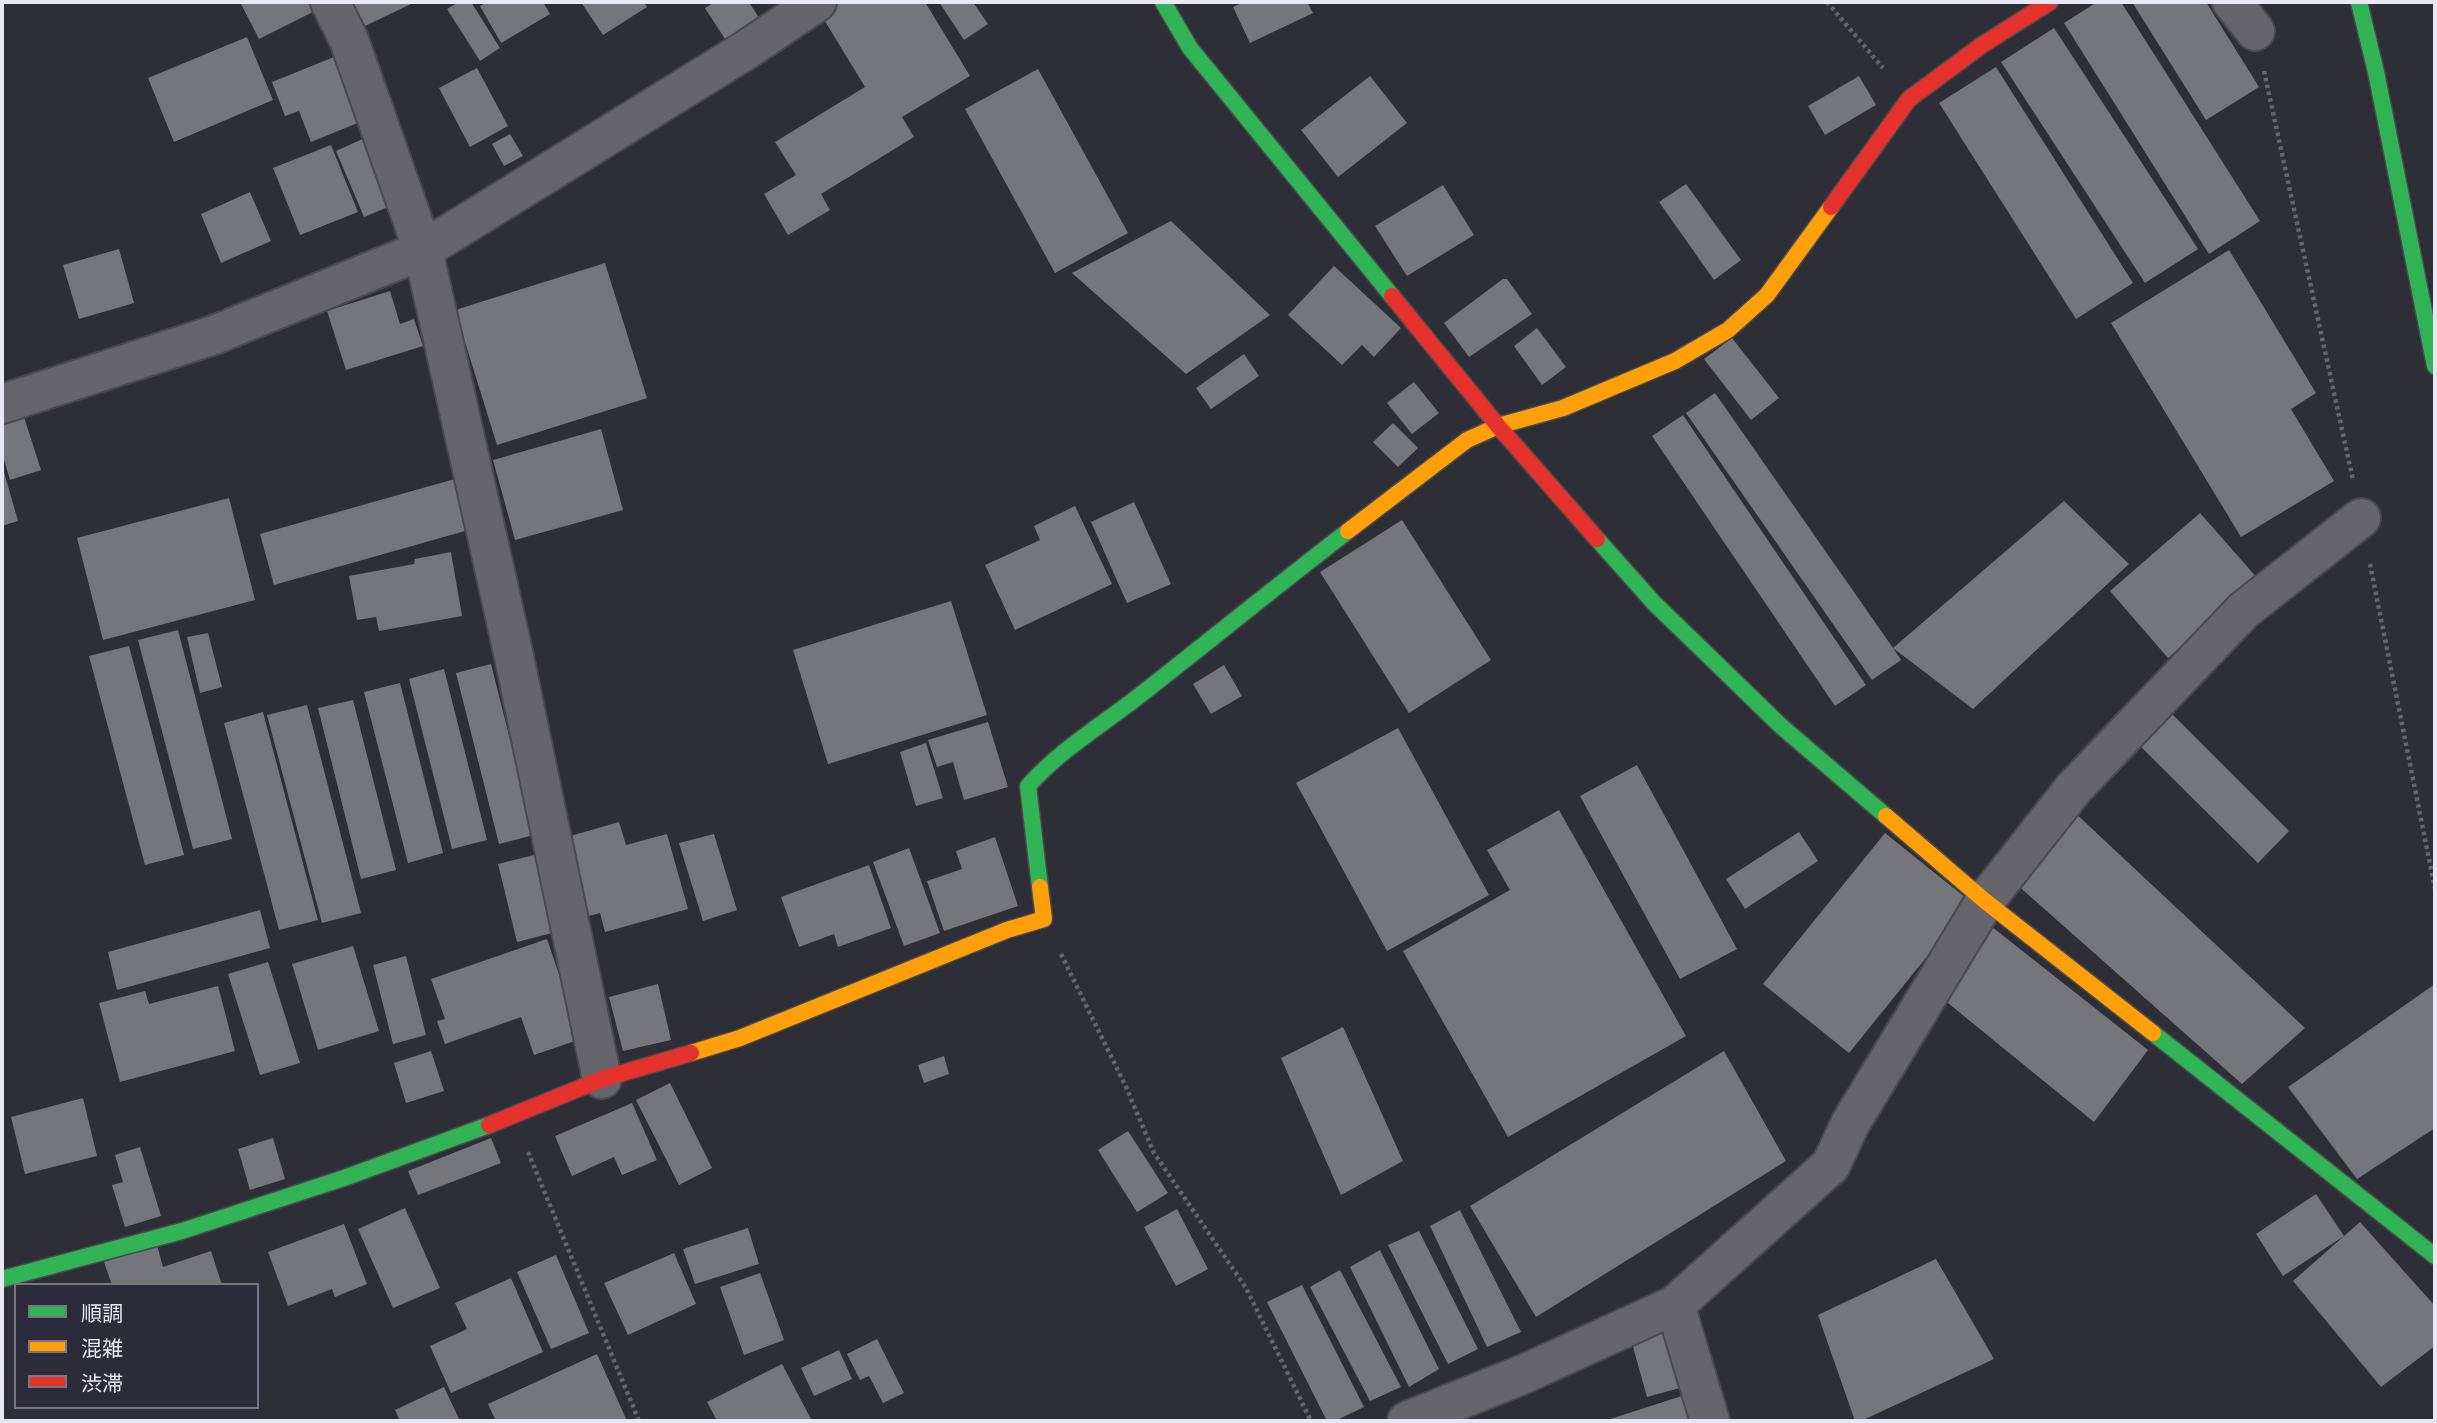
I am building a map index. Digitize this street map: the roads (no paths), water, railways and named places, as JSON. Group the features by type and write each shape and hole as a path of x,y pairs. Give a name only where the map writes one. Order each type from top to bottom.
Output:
{"street":[{"path":"330,2 349,40 423,250 513,652 602,1079"},
{"path":"2,404 214,335 423,250 746,50 817,2"},
{"path":"2,1279 182,1231 344,1178 513,1116 602,1079 740,1038 1007,930 1044,919 1028,786 1044,768 1467,440 1498,426 1563,408 1663,366 1728,330 1767,295 1909,99 1982,45 2050,2"},
{"path":"2359,2 2376,72 2435,366"},
{"path":"1166,3 1190,48 1498,426 1654,603 1783,727 1985,901 2435,1256"},
{"path":"1407,1421 1524,1374 1675,1305 1830,1165 1850,1124 1985,901 2074,788 2244,610 2361,518"},
{"path":"1675,1305 1710,1421"}]}
